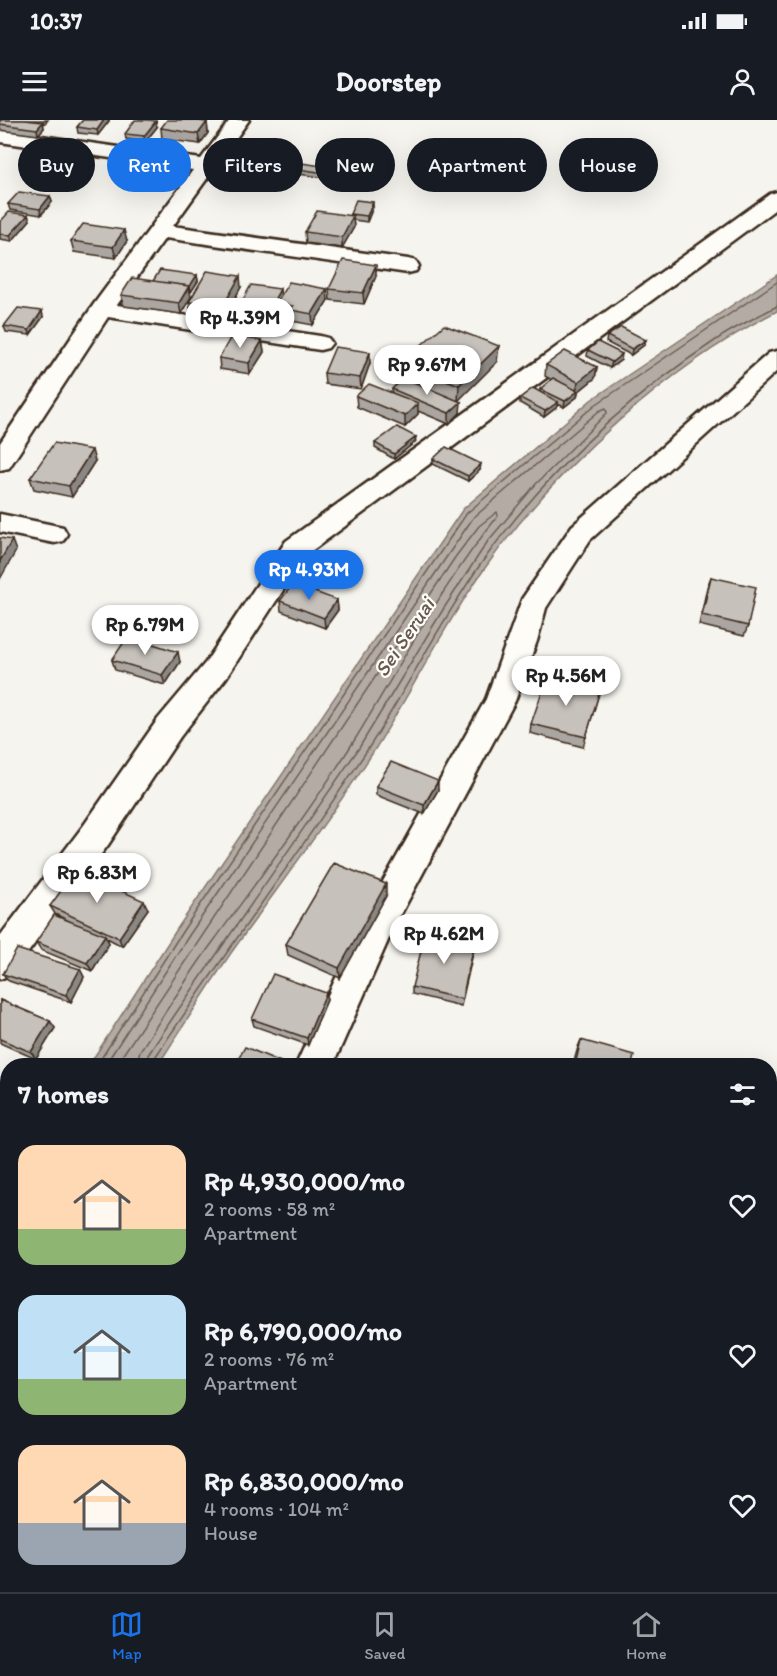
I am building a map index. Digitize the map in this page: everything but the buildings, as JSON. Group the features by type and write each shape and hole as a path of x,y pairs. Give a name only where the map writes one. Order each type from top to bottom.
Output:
{"street":[{"path":"227,138 240,120"},
{"path":"0,136 203,165"},
{"path":"0,462 102,309 203,172"},
{"path":"0,963 96,835 169,728 216,670 296,548 777,198"},
{"path":"160,231 408,266"},
{"path":"102,309 320,343"},
{"path":"317,1058 380,919 500,701 523,641 532,606 581,533 777,358"},
{"path":"0,523 54,534"}],"water":[{"name":"Sei Seruai","path":"777,275 777,311 736,334 655,390 580,457 514,530 470,590 355,780 231,953 163,1058 94,1058 179,926 463,509 591,400"}]}
